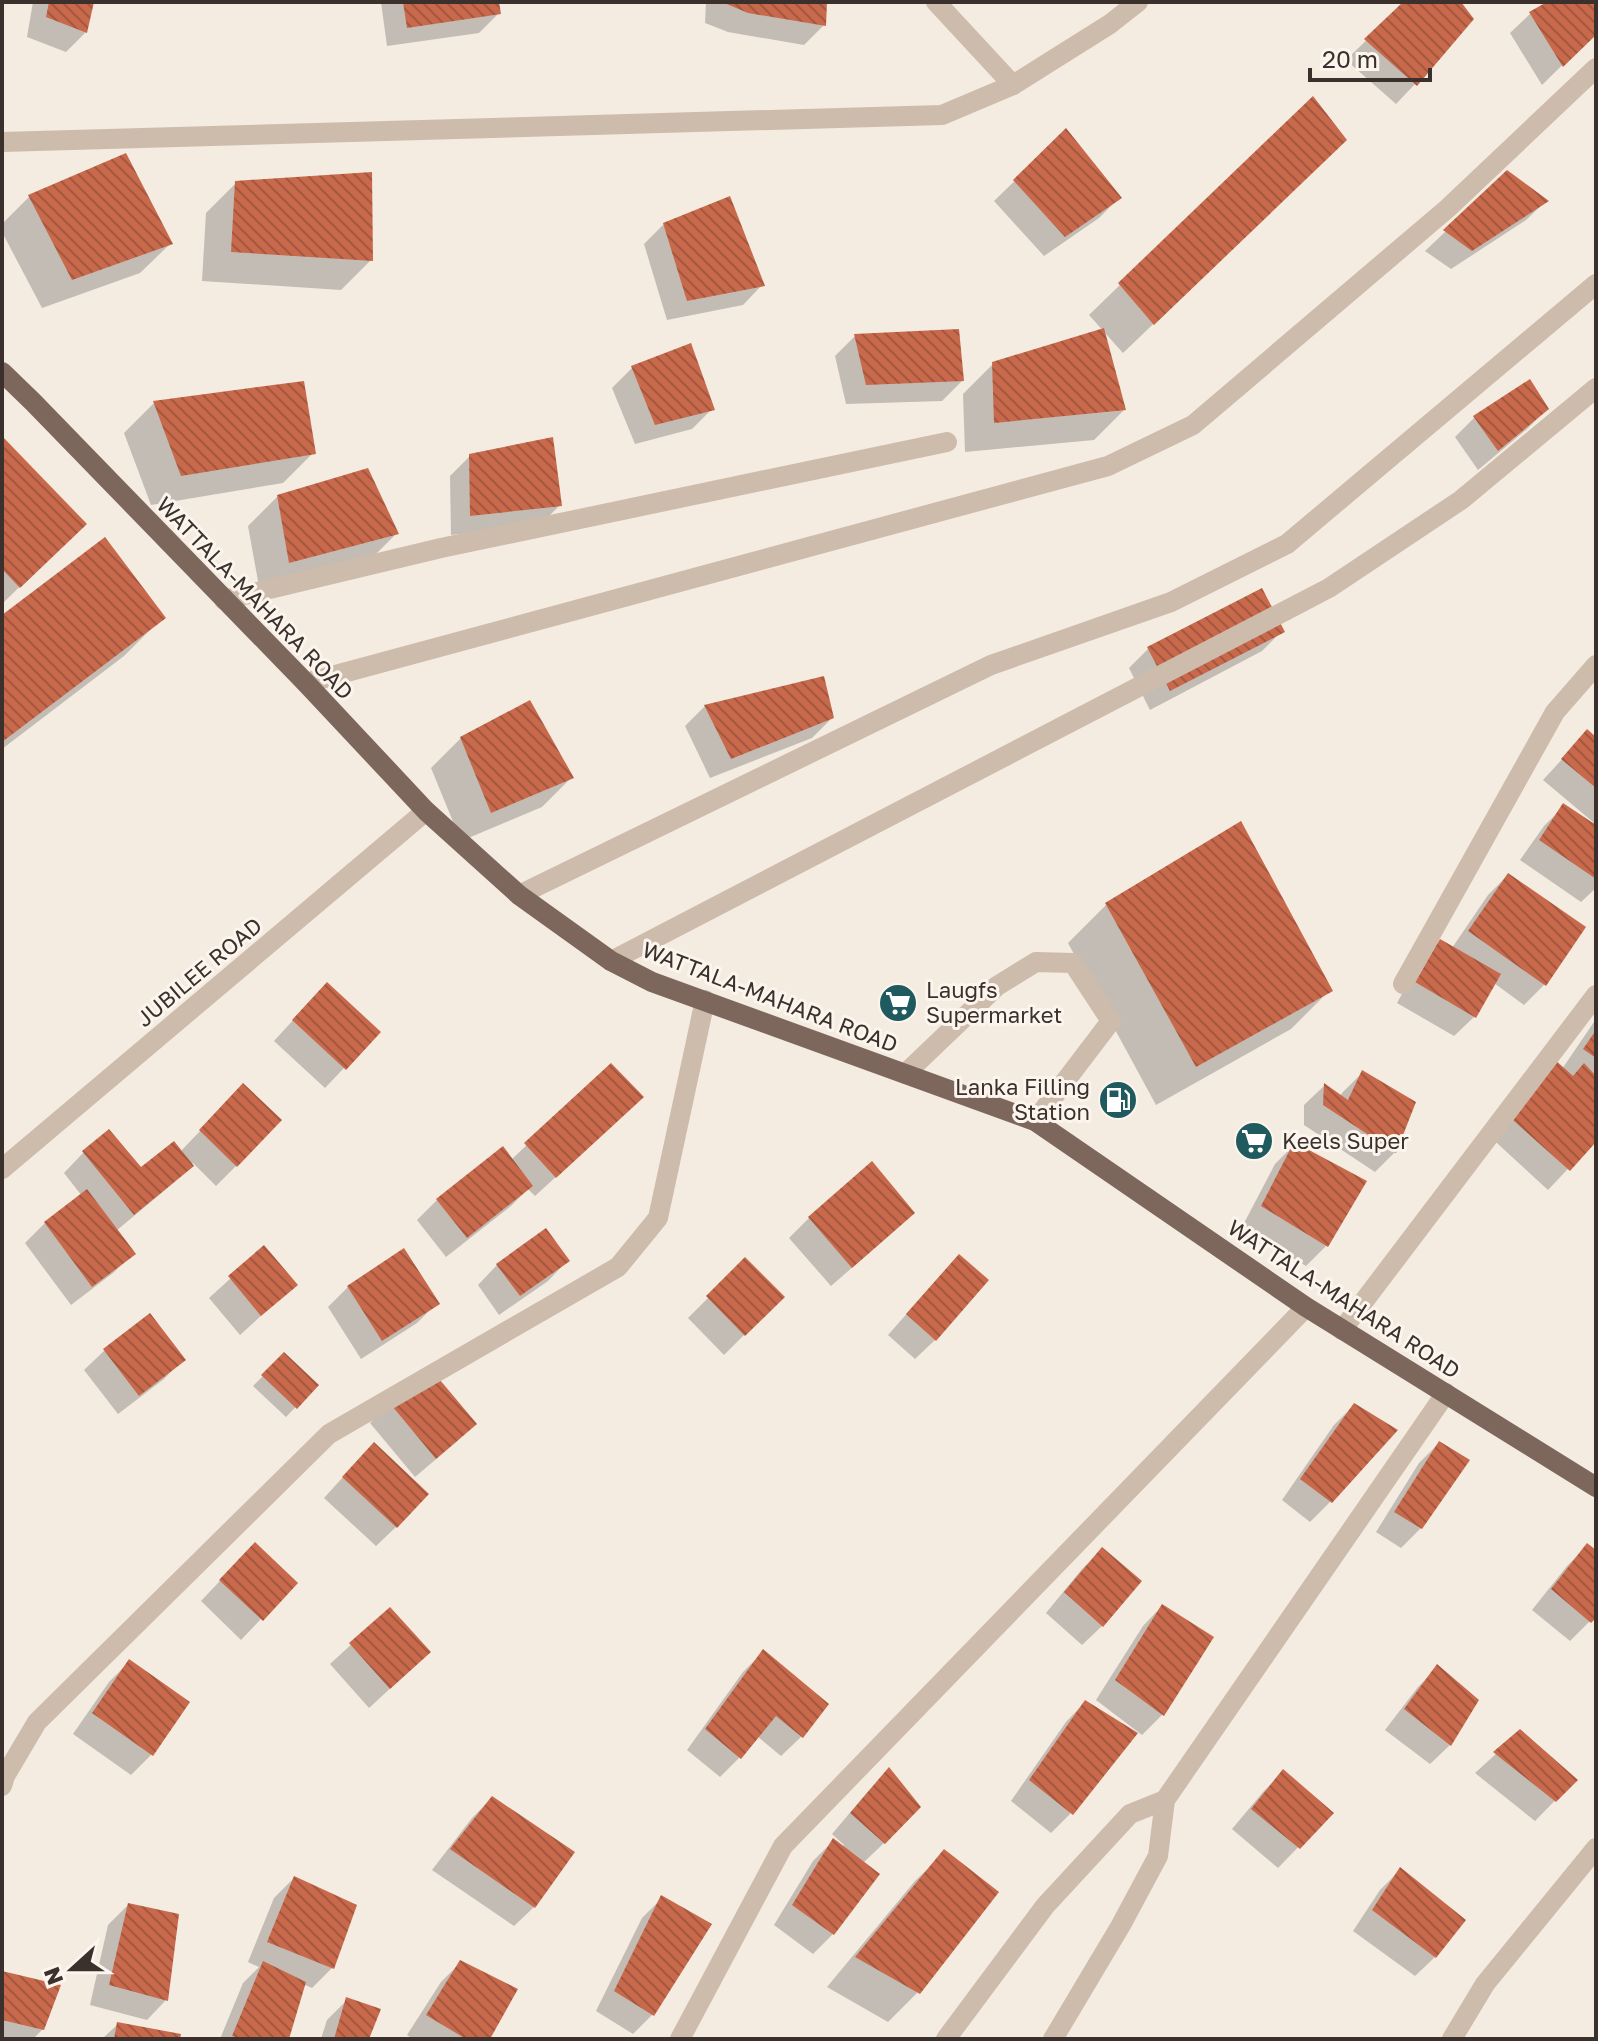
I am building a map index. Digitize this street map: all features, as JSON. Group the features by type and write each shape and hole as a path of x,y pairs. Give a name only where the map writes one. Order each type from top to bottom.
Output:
{"main road":[{"name":"WATTALA-MAHARA ROAD","path":"2,372 306,683 426,811 519,895 611,961 652,982 1035,1121 1306,1307 1596,1487"}],"street":[{"path":"936,2 1013,85"},
{"path":"2,142 942,115 1013,85 1110,24 1138,2"},
{"path":"306,683 1108,466 1193,425 1448,208 1596,68"},
{"path":"519,895 991,665 1171,602 1287,544 1596,284"},
{"path":"611,961 1329,588 1461,500 1596,388"},
{"path":"224,600 441,548 947,442"},
{"path":"1403,984 1555,712 1596,665"},
{"name":"JUBILEE ROAD","path":"2,1169 426,811"},
{"path":"905,1074 997,986 1036,962 1073,963 1111,1021 1035,1121"},
{"path":"1342,1330 1596,995"},
{"path":"2,1786 37,1722 329,1434 618,1267 658,1218 705,1000"},
{"path":"680,2039 783,1846 1306,1307"},
{"path":"1053,2039 1158,1856 1165,1800 1446,1393"},
{"path":"946,2039 1045,1906 1066,1883 1130,1814 1165,1800"},
{"path":"1452,2039 1485,1984 1596,1848"}],"building":[{"path":"49,2 94,2 87,33 46,17"},
{"path":"403,2 499,2 501,14 407,28"},
{"path":"722,2 827,2 826,26 748,13"},
{"path":"1403,2 1461,2 1474,19 1417,86 1364,39"},
{"path":"1547,2 1596,2 1596,35 1563,67 1529,12"},
{"path":"1313,96 1347,140 1154,325 1118,283"},
{"path":"1066,128 1122,198 1065,237 1013,180"},
{"path":"126,153 173,244 72,280 28,195"},
{"path":"1507,170 1549,201 1472,251 1443,230"},
{"path":"372,172 373,261 231,252 235,181"},
{"path":"730,196 765,286 687,301 663,223"},
{"path":"1104,328 1126,410 994,423 992,362"},
{"path":"959,329 964,381 866,385 854,334"},
{"path":"691,343 715,410 655,425 631,366"},
{"path":"1530,379 1549,409 1498,451 1473,416"},
{"path":"304,381 316,454 181,476 153,401"},
{"path":"2,436 87,524 20,588 2,569"},
{"path":"553,437 562,506 470,516 469,454"},
{"path":"368,468 399,534 289,563 277,495"},
{"path":"105,537 166,618 2,742 2,615"},
{"path":"1262,588 1285,632 1170,691 1147,647"},
{"path":"824,676 834,718 731,759 704,705"},
{"path":"530,700 574,778 491,813 460,737"},
{"path":"1587,729 1596,737 1596,788 1561,759"},
{"path":"1563,803 1596,825 1596,879 1539,840"},
{"path":"1241,821 1333,991 1196,1067 1105,903"},
{"path":"1508,873 1586,927 1546,986 1468,931"},
{"path":"1440,939 1501,974 1476,1018 1415,982"},
{"path":"327,982 381,1032 346,1070 292,1020"},
{"path":"1596,1030 1596,1058 1583,1049"},
{"path":"1553,1058 1573,1076 1584,1063 1596,1076 1596,1142 1570,1171 1504,1112"},
{"path":"611,1063 644,1097 556,1178 524,1143"},
{"path":"1362,1070 1416,1102 1396,1153 1323,1105 1324,1083 1348,1100"},
{"path":"243,1083 282,1120 237,1167 199,1130"},
{"path":"109,1129 141,1167 174,1141 194,1166 134,1215 82,1151"},
{"path":"1294,1142 1367,1181 1328,1247 1261,1206"},
{"path":"503,1146 533,1186 467,1238 436,1199"},
{"path":"872,1161 915,1213 852,1268 808,1217"},
{"path":"87,1189 136,1254 92,1287 44,1222"},
{"path":"546,1228 570,1261 520,1296 496,1264"},
{"path":"264,1245 298,1285 261,1316 228,1276"},
{"path":"404,1248 440,1304 382,1341 347,1286"},
{"path":"959,1254 989,1280 936,1341 906,1314"},
{"path":"745,1257 785,1297 745,1336 706,1296"},
{"path":"150,1313 186,1360 139,1396 103,1349"},
{"path":"284,1352 319,1385 297,1409 261,1375"},
{"path":"429,1367 477,1424 436,1459 388,1401"},
{"path":"1354,1403 1398,1430 1332,1503 1300,1479"},
{"path":"1439,1441 1470,1460 1422,1529 1394,1512"},
{"path":"374,1442 429,1494 397,1528 342,1477"},
{"path":"255,1542 298,1583 263,1621 219,1580"},
{"path":"1587,1543 1596,1550 1596,1618 1591,1623 1551,1589"},
{"path":"1102,1547 1142,1581 1103,1627 1064,1592"},
{"path":"1162,1604 1214,1637 1164,1716 1115,1680"},
{"path":"390,1607 431,1652 390,1689 349,1643"},
{"path":"763,1649 829,1704 803,1738 776,1716 741,1759 705,1729"},
{"path":"129,1659 190,1702 153,1756 92,1713"},
{"path":"1437,1664 1479,1700 1451,1746 1404,1709"},
{"path":"1085,1700 1138,1733 1073,1815 1029,1780"},
{"path":"1520,1729 1578,1780 1556,1802 1493,1752"},
{"path":"889,1767 921,1807 885,1844 850,1813"},
{"path":"1283,1769 1334,1813 1300,1849 1251,1809"},
{"path":"492,1796 575,1852 535,1908 450,1849"},
{"path":"833,1838 880,1874 834,1935 792,1905"},
{"path":"944,1849 999,1892 920,1994 855,1957"},
{"path":"1400,1867 1466,1920 1436,1958 1372,1910"},
{"path":"294,1876 357,1905 334,1969 267,1942"},
{"path":"661,1895 712,1924 654,2016 614,1991"},
{"path":"128,1903 179,1914 168,2001 109,1985"},
{"path":"460,1960 518,1989 490,2039 466,2039 426,2015"},
{"path":"263,1961 306,1982 289,2039 242,2039 232,2036"},
{"path":"2,1971 61,1985 44,2030 2,2020"},
{"path":"346,1997 381,2009 369,2039 334,2039"},
{"path":"117,2022 181,2034 180,2039 114,2039"}],"place":[{"name":"Laugfs Supermarket","path":"898,1003"},
{"name":"Lanka Filling Station","path":"1118,1100"},
{"name":"Keels Super","path":"1254,1141"}]}
